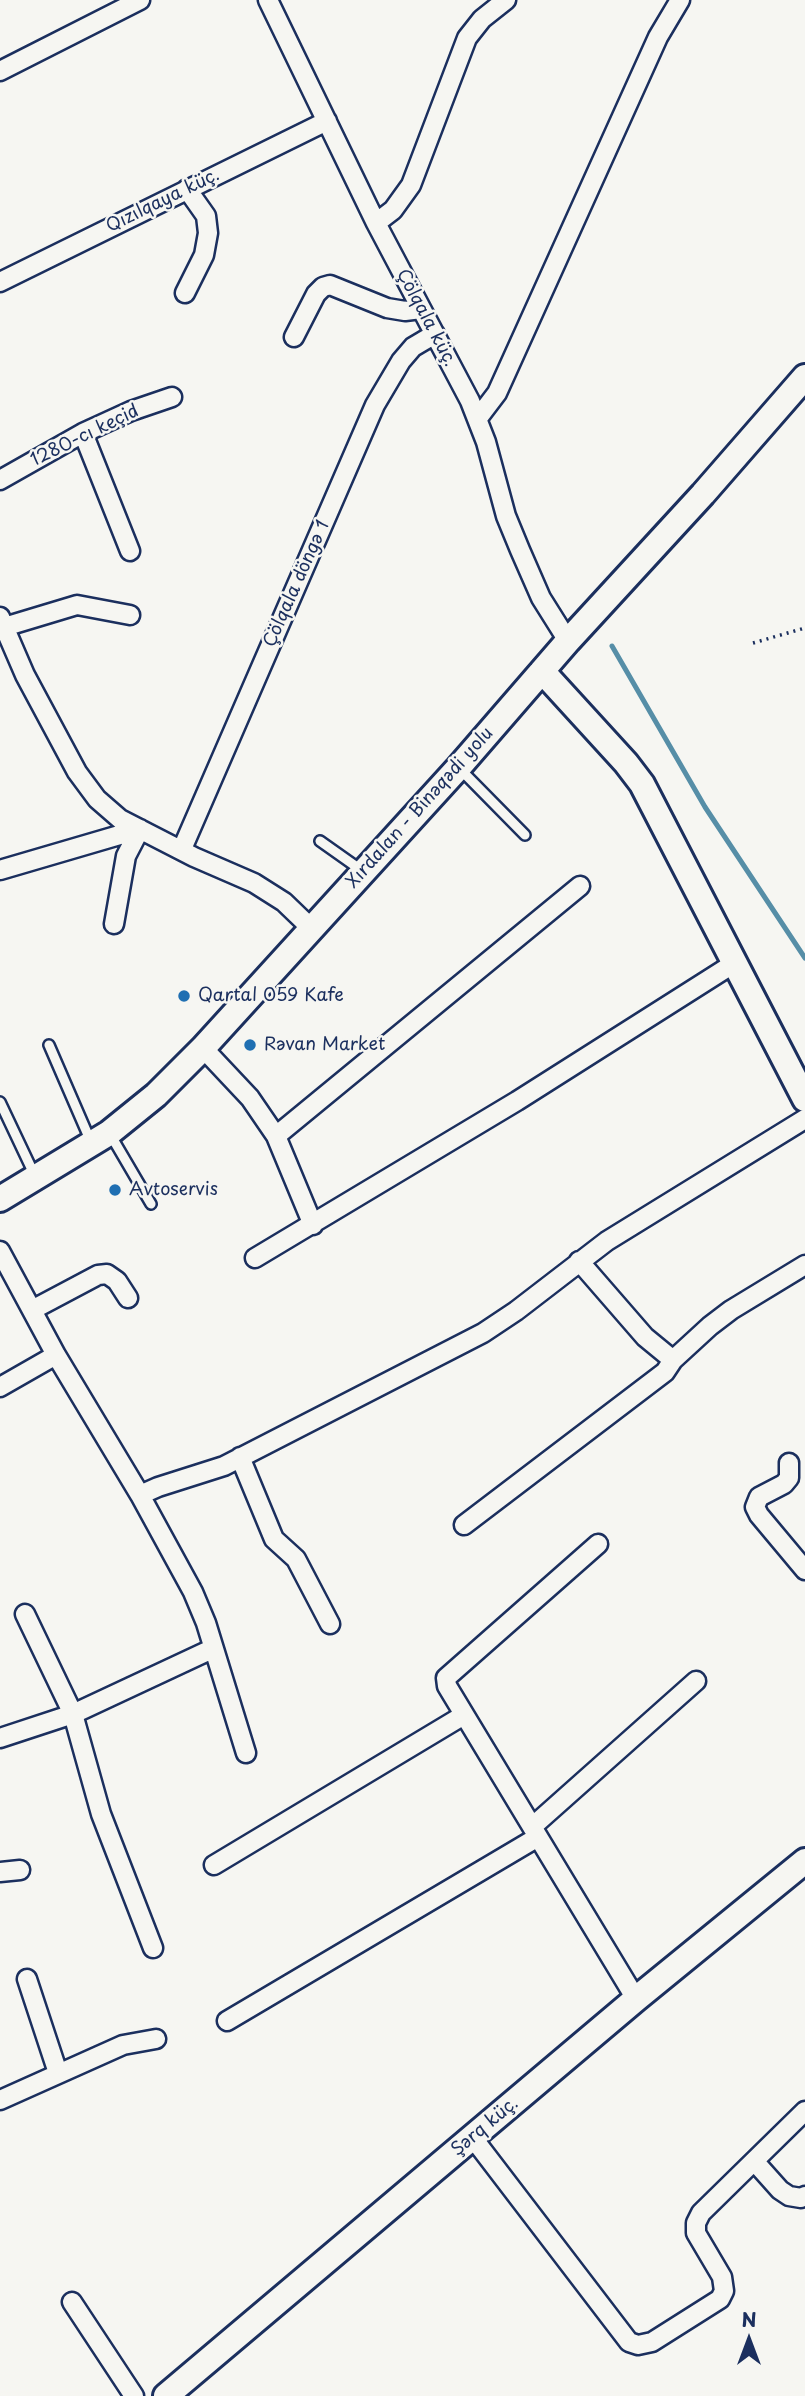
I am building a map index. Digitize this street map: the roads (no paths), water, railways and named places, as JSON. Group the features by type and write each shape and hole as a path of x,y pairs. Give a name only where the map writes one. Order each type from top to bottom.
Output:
{"street":[{"path":"0,71 140,0"},
{"path":"376,223 393,210 411,185 467,38 482,19 506,0"},
{"path":"478,418 496,393 658,37 680,0"},
{"name":"Çölqala küç.","path":"272,1 376,223 478,418 506,516 541,597 568,641"},
{"name":"Qızılqaya küç.","path":"0,282 327,121"},
{"path":"185,293 204,255 208,233 205,216 187,189"},
{"path":"294,337 316,294 323,287 330,285 387,308 405,311 421,309"},
{"name":"Çölqala döngə 1","path":"182,849 375,405 413,347 435,334"},
{"name":"Xırdalan - Binəqədi yolu","path":"0,1199 100,1138 156,1095 203,1048 458,768 805,377"},
{"name":"1280-cı keçid","path":"0,480 83,433 131,411 173,397"},
{"path":"83,433 130,551"},
{"path":"130,615 77,605 2,622 25,675 77,772 97,799 120,818 140,829 254,883 284,902 311,928"},
{"path":"542,671 642,784 805,1099"},
{"path":"0,870 140,829"},
{"path":"114,924 126,856 140,829"},
{"path":"276,1136 580,887"},
{"path":"256,1258 517,1101 733,964"},
{"path":"203,1048 250,1098 276,1136 313,1225"},
{"path":"140,1495 209,1472 483,1333 607,1241 805,1119"},
{"path":"0,1251 55,1354 140,1495 192,1592 205,1623 246,1753"},
{"path":"579,1261 645,1337 673,1360"},
{"path":"464,1525 665,1372 673,1360 731,1310 805,1265"},
{"path":"32,1310 98,1275 107,1274 117,1281 128,1298"},
{"path":"0,1387 55,1354"},
{"path":"240,1457 274,1539 296,1559 330,1624"},
{"path":"789,1463 789,1478 759,1497 755,1507 805,1570"},
{"path":"598,1544 446,1678 447,1686 464,1715 636,1998"},
{"path":"25,1614 73,1714 100,1814 153,1948"},
{"path":"0,1738 73,1714 212,1649"},
{"path":"227,2021 535,1832 696,1681"},
{"path":"214,1866 464,1715"},
{"name":"Şərq küç.","path":"166,2396 636,1998 805,1861"},
{"path":"0,1872 20,1870"},
{"path":"27,1979 58,2073"},
{"path":"0,2100 123,2045 156,2039"},
{"path":"473,2137 629,2342 638,2345 652,2342 720,2299 724,2291 722,2277 696,2233 696,2223 701,2213 805,2111"},
{"path":"755,2162 789,2196 805,2196"},
{"path":"72,2302 134,2396"}],"lane":[{"path":"458,768 524,835"},
{"path":"320,841 363,871"},
{"path":"49,1045 100,1138 151,1204"},
{"path":"0,1102 36,1178"}],"waterway":[{"path":"612,646 705,807 805,958"}],"place":[{"name":"Qartal 059 Kafe","path":"184,996"},
{"name":"Rəvan Market","path":"250,1045"},
{"name":"Avtoservis","path":"115,1190"}]}
